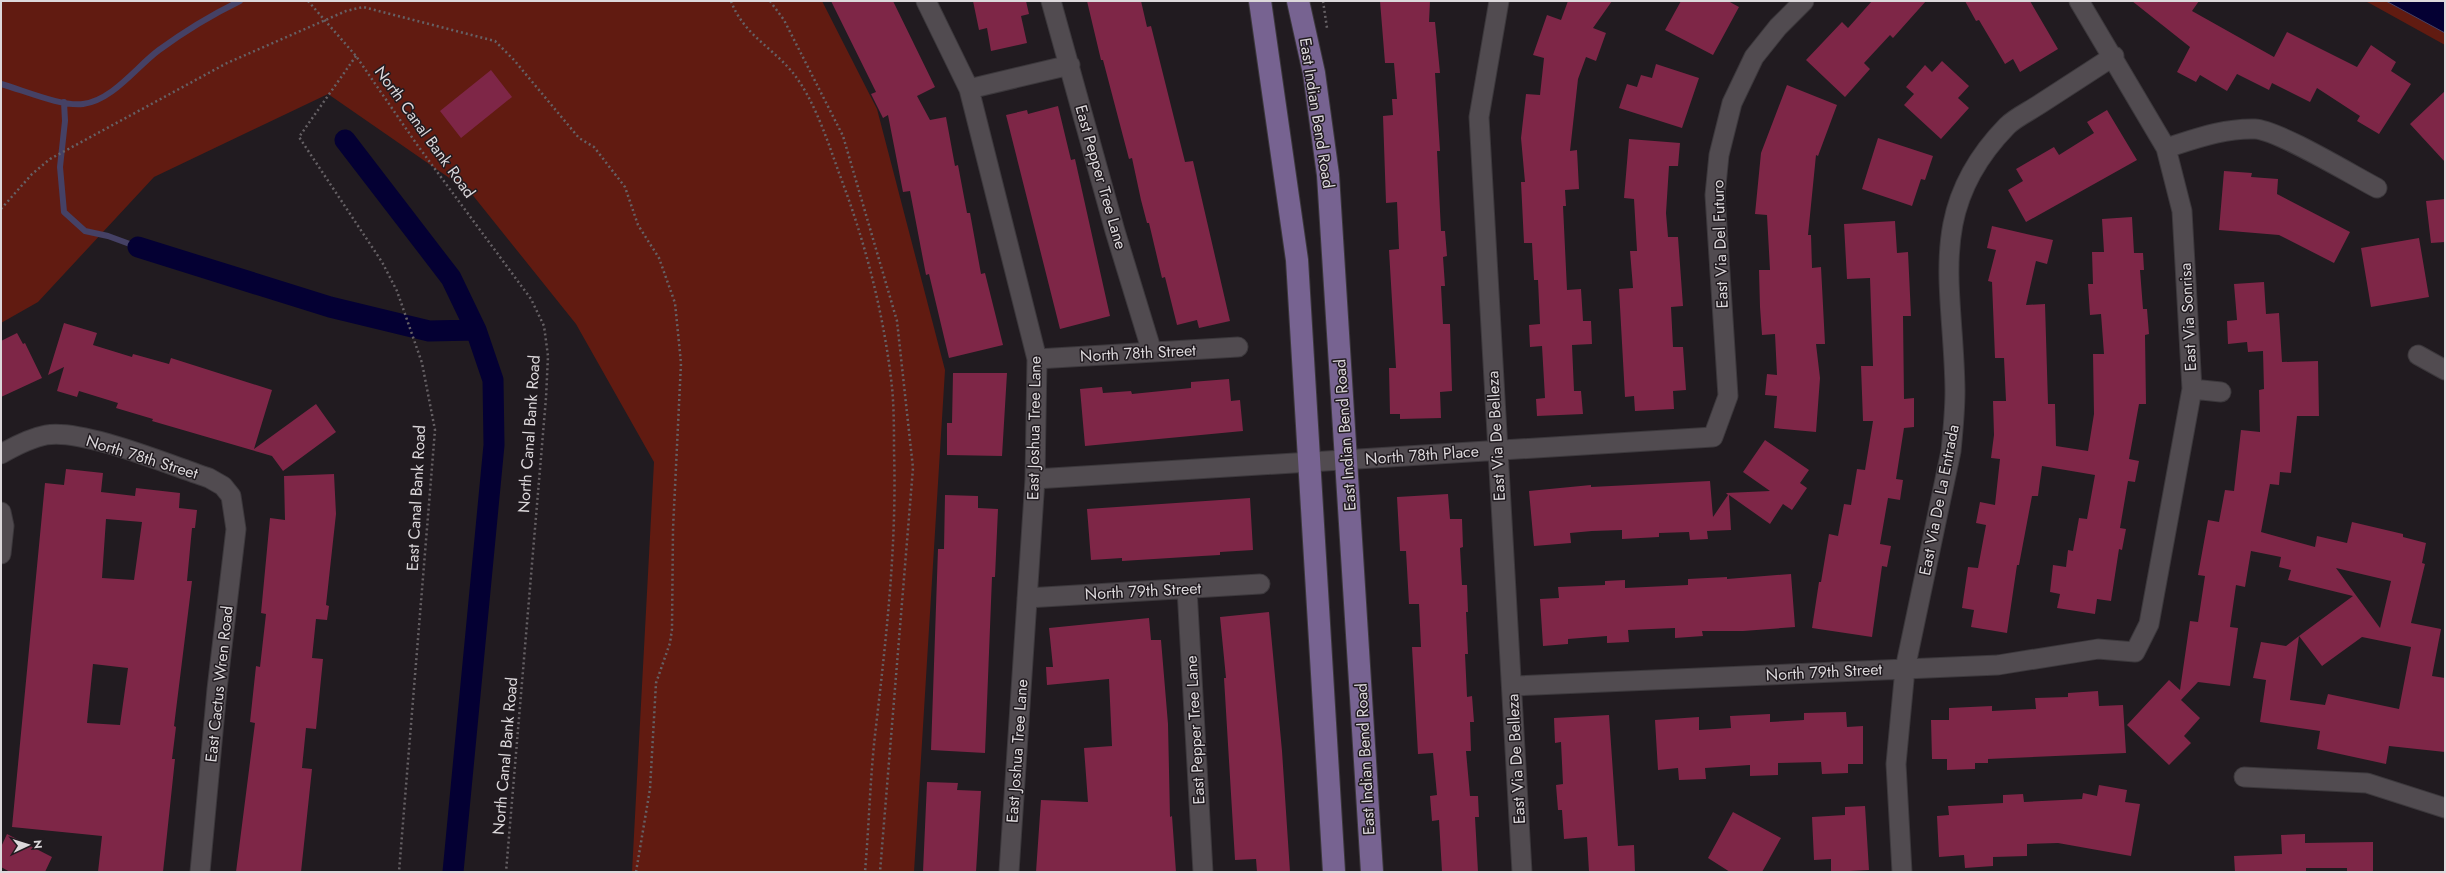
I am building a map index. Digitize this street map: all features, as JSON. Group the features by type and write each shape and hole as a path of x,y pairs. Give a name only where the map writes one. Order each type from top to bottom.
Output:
{"main road":[{"path":"1260,1 1298,260 1334,872"},
{"name":"East Indian Bend Road","path":"1298,1 1314,73 1328,175 1372,872"}],"street":[{"name":"East Joshua Tree Lane","path":"926,1 968,89 1037,359 1035,479 1009,872"},
{"name":"East Pepper Tree Lane","path":"1051,1 1152,352"},
{"name":"East Via De Belleza","path":"1499,1 1479,117 1496,450 1512,686 1522,872"},
{"name":"East Via Del Futuro","path":"1713,437 1728,396 1715,195 1719,155 1732,103 1754,57 1778,27 1804,1"},
{"name":"East Via Sonrisa","path":"2079,1 2114,56 2166,148 2182,211 2192,390 2149,624 2135,652"},
{"name":"East Via De La Entrada","path":"1902,872 1896,764 1905,669 1951,452 1955,391 1948,265 1951,227 1962,192 1981,157 2008,125 2114,56"},
{"path":"968,89 1070,65"},
{"path":"2166,148 2232,130 2257,129 2278,136 2377,188"},
{"name":"North 78th Street","path":"1037,359 1238,347"},
{"path":"2418,355 2445,370"},
{"path":"2192,390 2221,392"},
{"name":"North 78th Street","path":"1,454 26,442 48,435 92,440 209,478 223,486 231,496"},
{"name":"North 78th Place","path":"1035,479 1713,437"},
{"name":"East Cactus Wren Road","path":"200,872 217,689 236,529 231,496"},
{"path":"1,554 2,521"},
{"name":"North 79th Street","path":"1027,598 1260,584"},
{"name":"East Pepper Tree Lane","path":"1187,589 1203,872"},
{"name":"North 79th Street","path":"1512,686 1998,665 2098,649 2135,652"},
{"path":"2244,777 2367,783 2445,808"}],"path":[{"name":"North Canal Bank Road","path":"308,1 356,56 418,146 531,299 544,326 548,356 546,398 506,872"},
{"path":"731,1 740,21 754,37 794,73 805,92 827,141 850,204 874,286 885,338 892,388 895,478 893,546 873,755 864,872"},
{"path":"770,1 784,20 843,136 897,321 913,468 880,872"},
{"path":"1,209 32,174 50,159 227,63 346,11 364,7 495,41 514,60 579,138 594,148 617,175 624,187 638,225 659,258 675,303 681,363 673,529 672,629 670,643 656,683 650,789 636,872"},
{"name":"East Canal Bank Road","path":"356,56 299,137 382,262 397,291 422,363 435,430 399,872"}],"shaded area":[{"path":"1,1 822,1 877,109 945,370 914,872 632,872 654,462 576,324 471,193 328,94 154,177 38,302 1,323"},
{"path":"2365,1 2445,1 2445,45 2371,4"},
{"path":"2386,1 2445,1 2445,33"}],"building":[{"path":"831,1 893,1 935,87 917,96 930,120 946,117 955,166 958,165 967,213 970,213 981,274 985,273 1003,345 949,358 929,274 926,275 910,191 903,192 888,115 883,118 871,94 876,92"},
{"path":"973,1 1026,1 1029,14 1021,16 1027,43 991,51 987,28 979,30"},
{"path":"1087,1 1141,1 1147,27 1151,26 1185,162 1193,161 1230,321 1199,328 1197,320 1177,325 1165,277 1162,278 1149,223 1147,223 1132,158 1129,159 1103,60 1101,60"},
{"path":"1380,1 1430,1 1429,22 1435,22 1440,73 1435,73 1440,151 1437,151 1441,231 1445,231 1447,256 1443,257 1445,286 1441,286 1443,324 1450,324 1452,391 1440,392 1441,418 1400,419 1400,414 1390,414 1389,368 1396,368 1389,250 1399,249 1397,202 1386,203 1383,116 1393,115 1392,99 1397,99 1394,63 1385,63"},
{"path":"1568,1 1612,1 1593,28 1606,33 1596,61 1586,57 1578,79 1570,151 1577,150 1579,189 1565,190 1566,206 1563,206 1567,290 1581,289 1583,321 1591,321 1592,344 1572,345 1574,391 1581,391 1583,414 1537,416 1536,399 1545,398 1542,346 1530,347 1529,325 1540,324 1538,280 1534,280 1532,243 1524,243 1521,182 1525,182 1521,138 1526,94 1540,95 1544,58 1533,55 1547,15 1561,20"},
{"path":"1681,1 1728,1 1739,7 1713,55 1665,30"},
{"path":"1872,1 1926,1 1893,38 1890,35 1864,63 1870,69 1845,97 1806,60 1842,22 1848,28"},
{"path":"1965,1 2030,1 2058,49 2020,72 2013,59 2005,64 1979,20 1976,21"},
{"path":"2132,1 2199,1 2192,11 2274,57 2287,32 2357,67 2371,45 2396,62 2391,71 2411,84 2379,134 2357,121 2360,116 2317,88 2310,102 2272,83 2269,90 2237,74 2227,91 2200,75 2196,82 2177,72 2190,47"},
{"path":"1942,61 1969,86 1958,98 1969,108 1941,139 1904,105 1914,94 1906,87 1925,65 1932,72"},
{"path":"1656,64 1699,78 1682,128 1619,108 1627,84 1637,87 1641,75 1652,78"},
{"path":"491,70 512,97 461,138 440,111"},
{"path":"1787,85 1837,105 1818,156 1816,155 1808,235 1811,235 1812,268 1821,267 1825,344 1816,344 1820,378 1816,432 1774,428 1777,396 1765,395 1767,374 1777,375 1775,334 1762,335 1759,270 1770,270 1767,215 1755,214 1761,153"},
{"path":"2445,91 2445,162 2410,124"},
{"path":"1058,106 1071,160 1075,159 1110,316 1060,329 1006,115 1027,110 1028,114"},
{"path":"2107,110 2137,160 2026,222 2008,190 2023,181 2016,169 2054,147 2059,155 2094,133 2087,122"},
{"path":"1878,138 1933,156 1925,180 1921,179 1912,206 1862,189"},
{"path":"1629,139 1680,143 1678,166 1669,166 1666,213 1668,237 1678,237 1683,306 1671,307 1673,347 1683,347 1686,390 1673,391 1674,409 1635,411 1634,396 1625,397 1619,289 1633,288 1630,251 1637,251 1634,199 1624,198"},
{"path":"2224,171 2252,173 2251,177 2278,179 2277,194 2350,232 2334,263 2279,235 2219,230"},
{"path":"2445,199 2445,242 2431,243 2426,201"},
{"path":"2132,217 2134,253 2143,253 2144,270 2140,270 2143,309 2147,309 2149,334 2145,335 2146,404 2139,404 2129,459 2139,461 2135,482 2128,481 2120,528 2126,529 2122,550 2119,549 2111,601 2097,599 2095,614 2057,608 2060,594 2050,592 2053,565 2066,567 2068,550 2073,551 2079,518 2087,519 2095,475 2042,466 2038,496 2032,496 2019,565 2017,565 2007,633 1971,627 1974,610 1962,608 1968,567 1978,568 1986,525 1976,523 1980,502 1995,505 2000,459 1991,458 1994,435 1993,401 2006,401 2004,358 1995,358 1992,282 1988,281 1996,250 1987,248 1992,226 2053,240 2047,264 2036,261 2026,305 2045,304 2048,404 2055,404 2056,446 2088,451 2094,414 2093,354 2104,354 2101,314 2090,315 2088,284 2093,284 2092,252 2104,252 2102,219"},
{"path":"1895,221 1897,253 1908,252 1911,316 1903,316 1904,399 1914,398 1914,427 1904,428 1896,479 1903,480 1900,500 1888,498 1880,544 1891,546 1887,567 1882,566 1872,637 1812,628 1819,582 1821,582 1829,534 1838,536 1844,504 1851,505 1857,469 1865,470 1873,421 1863,421 1861,366 1873,366 1870,278 1847,279 1844,224"},
{"path":"2419,238 2429,297 2371,307 2361,248"},
{"path":"2264,282 2266,314 2279,313 2282,362 2318,361 2319,416 2297,416 2291,473 2280,472 2279,485 2270,484 2261,532 2315,547 2317,536 2347,543 2352,522 2403,534 2403,537 2426,543 2422,563 2425,564 2411,623 2441,629 2432,676 2445,678 2445,752 2389,746 2386,764 2317,749 2320,731 2260,722 2266,680 2253,678 2261,642 2286,646 2299,636 2353,596 2288,580 2291,570 2279,567 2281,557 2251,551 2245,587 2236,585 2230,627 2238,628 2230,686 2198,682 2181,700 2200,718 2184,736 2191,743 2169,765 2127,725 2169,680 2180,690 2190,621 2198,622 2205,576 2198,575 2208,520 2219,522 2225,490 2234,491 2241,430 2260,432 2259,390 2264,389 2263,351 2248,352 2247,342 2228,344 2227,321 2237,320 2234,284","holes":["2336,568 2391,581 2380,628","2299,636 2322,666 2362,637 2411,647 2399,709 2328,694 2325,705 2290,700"]},
{"path":"64,323 97,333 93,345 132,357 133,354 169,364 171,358 272,390 254,449 316,404 336,432 283,471 272,456 152,421 153,419 116,408 118,403 79,391 77,397 57,391 64,367 48,375"},
{"path":"17,333 23,344 25,343 42,378 1,397 1,341"},
{"path":"953,373 1007,373 1002,456 947,455 947,423 952,423"},
{"path":"1229,379 1231,401 1240,400 1243,431 1085,446 1080,389 1102,387 1103,393 1131,391 1132,394 1191,388 1191,382"},
{"path":"1765,440 1809,470 1800,483 1807,488 1792,510 1783,504 1770,524 1729,495 1731,530 1707,531 1708,539 1690,540 1689,532 1659,533 1659,537 1622,539 1622,530 1592,531 1570,533 1571,543 1534,546 1529,491 1591,485 1591,487 1710,481 1713,517 1728,495 1726,493 1770,491 1743,472"},
{"path":"66,469 103,473 101,492 135,496 136,488 180,493 179,508 197,510 195,528 192,528 187,581 192,581 174,726 176,727 172,759 175,759 163,872 98,872 102,836 12,827 45,483 64,485","holes":["106,519 142,522 134,580 102,578","93,664 128,668 120,725 87,723"]},
{"path":"334,474 336,514 326,605 329,606 327,620 316,619 312,658 323,659 316,729 306,728 302,768 312,769 301,872 236,872 255,723 250,722 256,666 260,667 266,614 261,613 270,518 285,520 284,476"},
{"path":"1448,494 1450,519 1462,519 1463,547 1460,548 1462,585 1467,585 1468,612 1466,612 1468,654 1465,654 1467,697 1472,696 1474,722 1470,722 1471,751 1466,751 1470,796 1478,796 1479,817 1475,817 1478,872 1442,872 1439,820 1432,821 1430,796 1437,795 1433,753 1418,754 1412,647 1421,647 1419,604 1409,604 1406,551 1400,551 1397,497"},
{"path":"945,495 978,496 978,508 998,509 995,577 992,577 985,753 931,750 938,549 944,549"},
{"path":"1250,498 1253,550 1220,552 1220,555 1122,561 1122,558 1091,560 1087,509"},
{"path":"1791,574 1795,627 1743,631 1702,631 1703,636 1675,638 1675,628 1628,630 1629,642 1607,643 1607,636 1568,639 1568,644 1543,646 1540,599 1559,598 1558,587 1605,585 1605,581 1625,580 1625,588 1688,585 1688,579 1727,577 1727,579"},
{"path":"1269,612 1282,751 1290,872 1257,872 1256,859 1235,860 1224,678 1226,678 1220,617"},
{"path":"1149,618 1151,640 1161,640 1168,724 1170,817 1172,816 1176,872 1036,872 1041,800 1088,802 1084,748 1112,746 1109,679 1047,685 1046,667 1053,667 1049,628"},
{"path":"2098,691 2099,706 2123,705 2126,753 1988,759 1988,763 1975,763 1975,769 1947,770 1947,759 1932,759 1931,720 1949,720 1949,708 1992,706 1992,711 2036,709 2035,698 2068,697 2068,693"},
{"path":"1846,712 1847,727 1863,726 1863,764 1848,764 1848,773 1822,774 1821,762 1778,763 1778,775 1750,776 1750,765 1705,768 1706,779 1679,780 1678,768 1658,770 1655,720 1699,717 1699,730 1731,728 1730,716 1770,714 1770,722 1804,720 1804,713"},
{"path":"1609,715 1618,846 1634,845 1635,872 1589,872 1587,837 1564,839 1562,810 1558,810 1556,785 1563,784 1561,742 1555,743 1554,718"},
{"path":"927,782 958,783 957,790 981,791 976,872 923,872"},
{"path":"2099,785 2127,790 2125,802 2140,804 2131,856 2058,843 2027,844 2027,856 1993,857 1993,866 1965,868 1964,855 1939,857 1937,816 1949,815 1948,806 2003,803 2003,795 2023,794 2024,802 2082,799 2083,793 2097,796"},
{"path":"1865,806 1869,870 1831,872 1831,859 1814,860 1812,817 1845,815 1845,807"},
{"path":"1733,812 1781,838 1762,872 1730,872 1708,858"},
{"path":"7,834 52,857 45,872 10,872 1,867 1,847"},
{"path":"2305,834 2305,843 2373,842 2373,872 2347,872 2347,868 2306,868 2306,872 2235,872 2234,856 2282,854 2281,835"}],"waterway":[{"path":"1,84 64,103 83,104 94,101 114,90 150,57 169,43 208,18 240,1"},
{"path":"64,102 65,121 60,167 64,212 85,231 108,236 138,247"},
{"path":"345,140 451,278 476,330 493,380 494,445 453,872"},
{"path":"138,247 330,307 429,331 476,330"}]}
